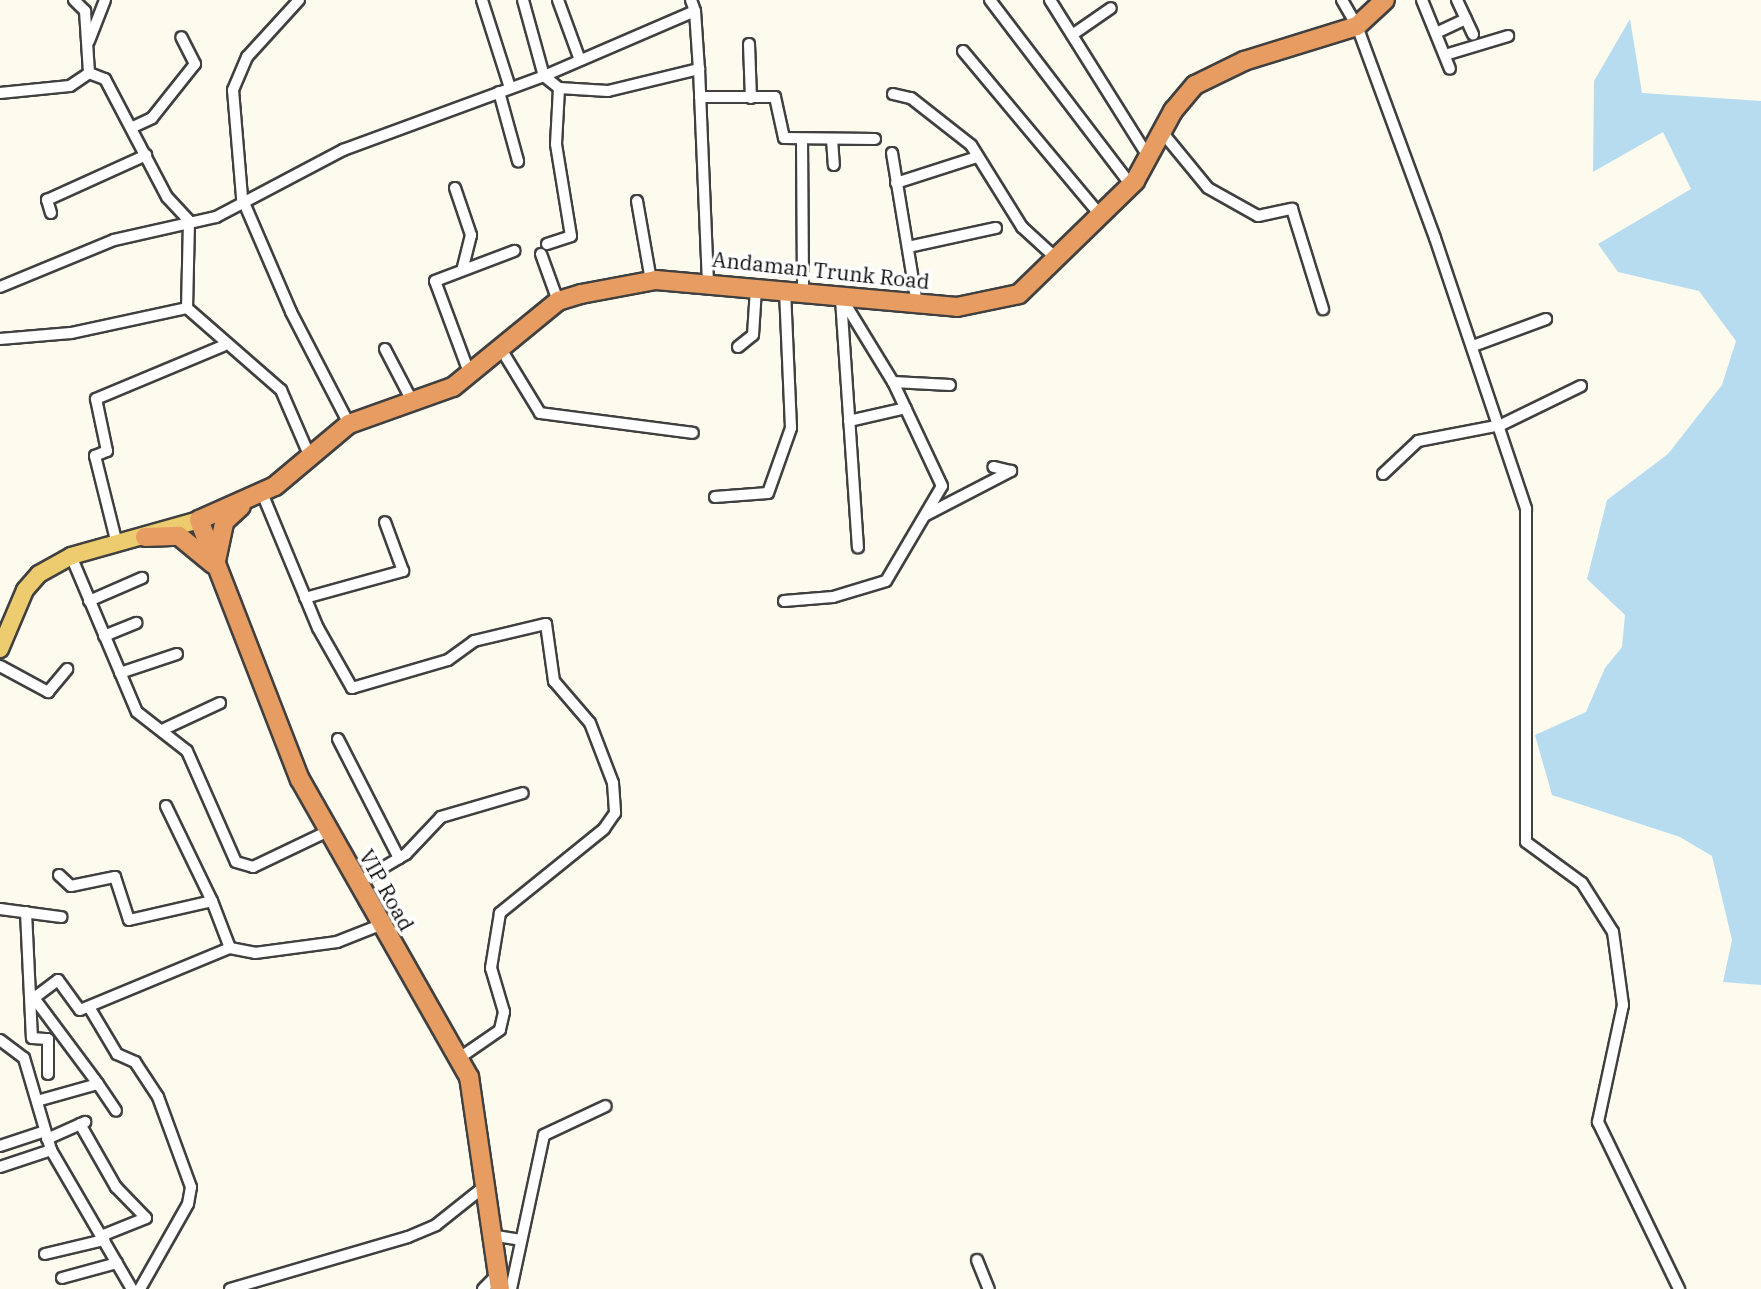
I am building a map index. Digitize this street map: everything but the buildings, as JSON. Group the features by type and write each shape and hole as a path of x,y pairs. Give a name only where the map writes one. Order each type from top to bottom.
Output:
{"highway":[{"name":"Andaman Trunk Road","path":"199,520 257,495 310,457 349,424 470,375 558,301 651,281 708,280 794,293 840,295 917,304 983,305 1019,294 1058,260 1131,185 1162,132 1195,85 1219,70 1357,26 1385,0"},
{"path":"145,537 178,536 215,566 224,522 257,495"},
{"name":"VIP Road","path":"199,520 300,780 458,1059 478,1114 488,1182 490,1235 499,1282"}],"main road":[{"path":"0,649 25,590 71,556 199,520"}],"street":[{"path":"74,0 85,11 89,73"},
{"path":"87,45 105,0"},
{"path":"299,0 247,57 233,90 245,174 242,198 291,312 349,424"},
{"path":"482,0 510,88"},
{"path":"523,0 544,76 559,88 608,91 699,69"},
{"path":"558,0 580,60"},
{"path":"990,0 1131,185"},
{"path":"1051,0 1148,156"},
{"path":"1342,0 1357,26 1473,345 1526,509 1526,842 1581,883 1614,932 1623,1005 1598,1122 1679,1289"},
{"path":"1422,0 1450,69"},
{"path":"1457,0 1473,34"},
{"path":"0,287 114,240 216,217 242,198 343,150 544,76 693,5 699,69 708,280"},
{"path":"1072,35 1111,8"},
{"path":"1436,33 1466,19"},
{"path":"1445,55 1508,36"},
{"path":"133,127 152,118 195,64 181,37"},
{"path":"749,44 751,98"},
{"path":"963,51 1102,217"},
{"path":"89,73 105,79 146,155 189,221 187,308 223,346 281,390 310,457"},
{"path":"0,93 70,86 89,73"},
{"path":"558,301 544,249 571,236 556,144 559,88"},
{"path":"499,92 518,161"},
{"path":"892,94 911,98 977,157 1022,227 1058,260"},
{"path":"700,97 775,97 784,138 875,139"},
{"path":"1162,132 1208,188 1258,216 1292,209 1323,309"},
{"path":"832,139 834,165"},
{"path":"715,497 768,493 791,428 794,293 802,140"},
{"path":"892,153 917,304"},
{"path":"51,212 47,200 146,155"},
{"path":"897,183 977,157"},
{"path":"455,188 471,234 463,267"},
{"path":"637,201 651,281"},
{"path":"908,247 996,229"},
{"path":"470,375 435,281 463,267 514,251"},
{"path":"738,346 753,335 756,288"},
{"path":"784,601 834,597 886,581 925,515 941,474 893,382 840,295"},
{"path":"840,295 858,547"},
{"path":"0,339 71,333 187,308"},
{"path":"1473,345 1546,319"},
{"path":"117,544 95,456 107,450 96,399 223,346"},
{"path":"385,349 411,398"},
{"path":"501,349 540,413 693,433"},
{"path":"893,382 950,385"},
{"path":"1383,474 1418,441 1501,425 1581,386"},
{"path":"849,421 906,408"},
{"path":"925,515 1011,471 993,467"},
{"path":"257,495 352,688 449,660 474,641 546,624 554,681 590,723 613,783 615,813 604,829 500,913 491,968 504,1012 500,1031 458,1059"},
{"path":"306,598 403,571 385,522"},
{"path":"71,556 137,712 187,751 236,862 253,867 328,831"},
{"path":"89,601 142,578"},
{"path":"104,636 136,623"},
{"path":"120,673 177,654"},
{"path":"0,666 48,692 67,669"},
{"path":"162,730 220,703"},
{"path":"338,739 399,858"},
{"path":"357,883 399,858 441,817 523,793"},
{"path":"166,806 212,901 229,948"},
{"path":"59,874 71,886 115,877 129,920 212,901"},
{"path":"0,909 61,917"},
{"path":"26,912 25,985 32,1038"},
{"path":"34,998 58,981 80,1010 229,948 256,953 337,942 380,925"},
{"path":"25,985 116,1111"},
{"path":"89,1007 117,1054 135,1062 158,1097 191,1187 188,1203 141,1289"},
{"path":"16,1047 32,1038 48,1039 48,1074"},
{"path":"0,1040 16,1047 37,1101 51,1150 132,1289"},
{"path":"37,1101 98,1084"},
{"path":"511,1289 544,1135 606,1106"},
{"path":"0,1146 83,1123 116,1187 146,1218 102,1238 45,1254"},
{"path":"0,1167 51,1150"},
{"path":"230,1289 408,1237 436,1225 488,1182"},
{"path":"490,1235 521,1240"},
{"path":"977,1260 989,1289"},
{"path":"62,1278 117,1263"},
{"path":"483,1289 499,1282"}],"water":[{"path":"1630,19 1642,93 1761,101 1761,985 1723,982 1732,940 1712,856 1680,837 1552,795 1535,735 1586,712 1605,668 1622,647 1625,615 1587,579 1607,500 1668,454 1722,385 1736,341 1699,291 1618,272 1598,244 1691,189 1663,132 1593,172 1594,81"}]}
